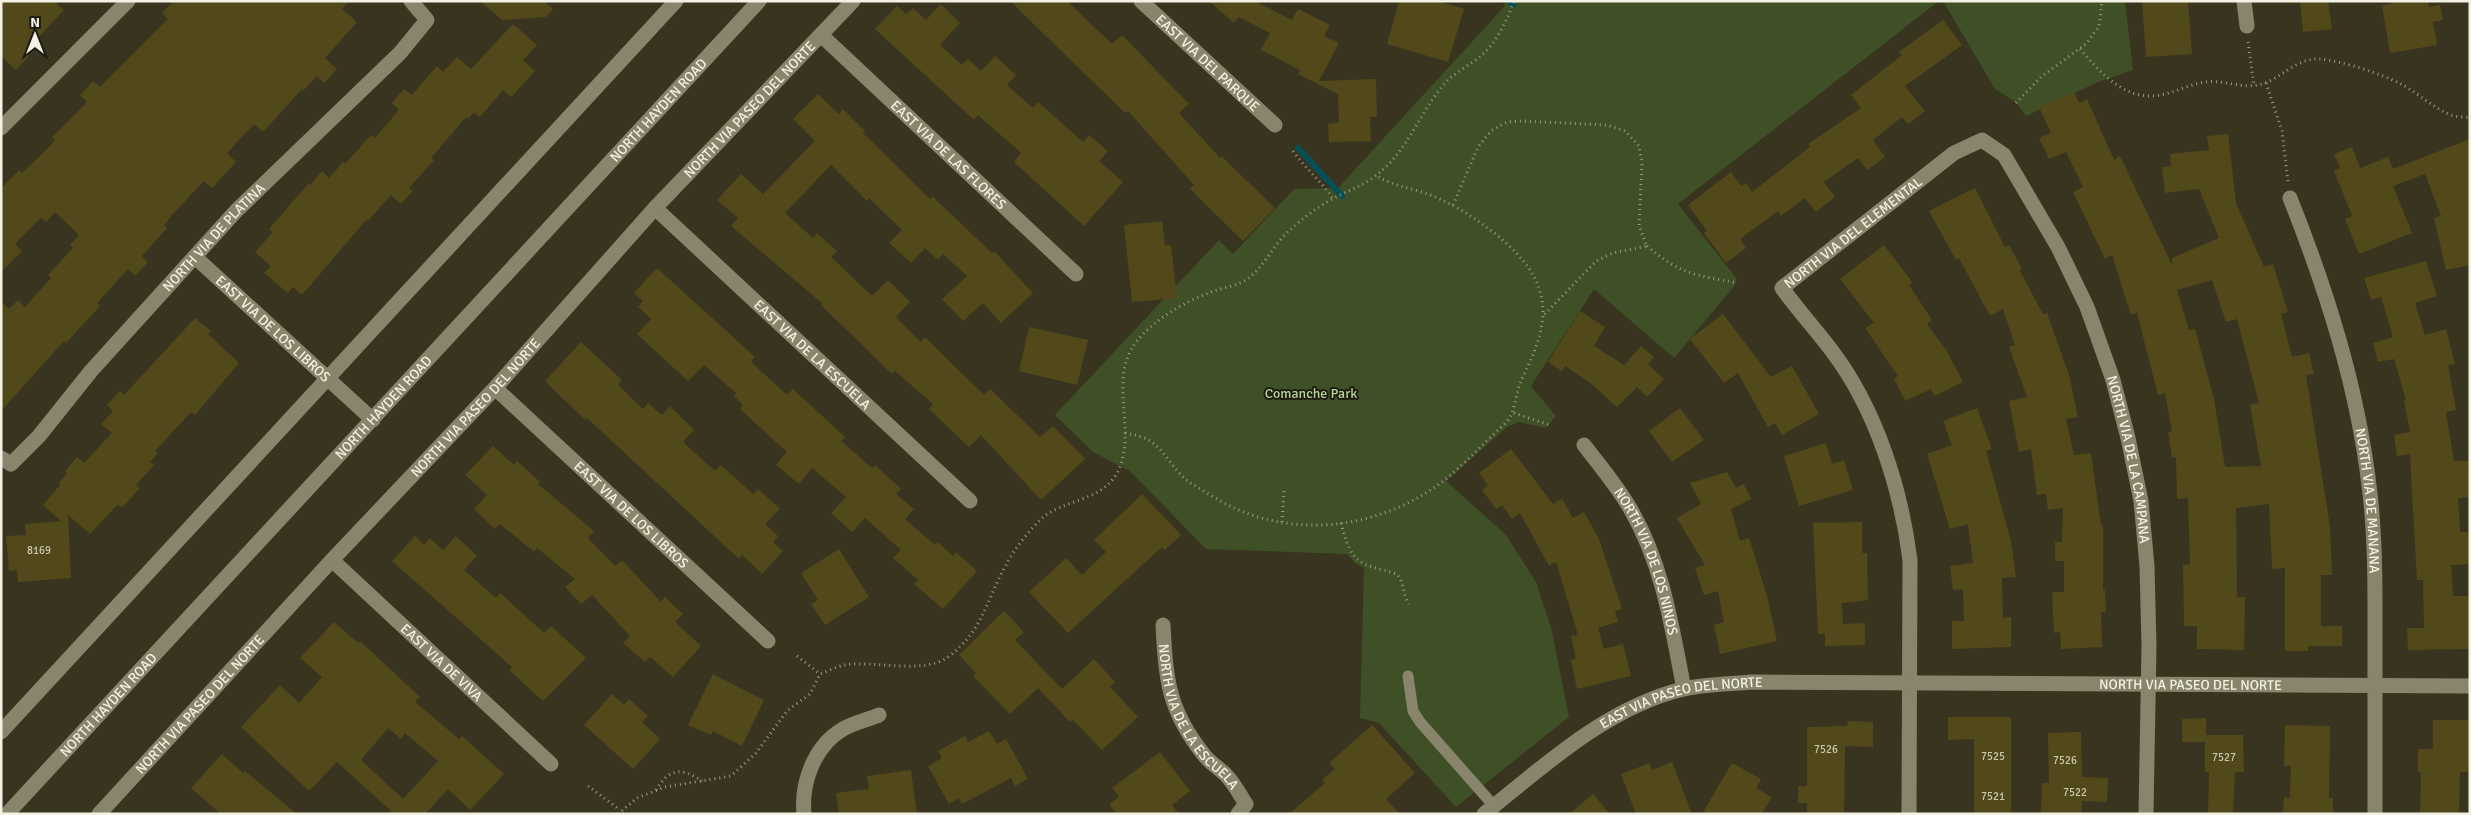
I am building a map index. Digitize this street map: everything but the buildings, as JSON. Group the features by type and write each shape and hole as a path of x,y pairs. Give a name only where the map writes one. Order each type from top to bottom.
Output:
{"street":[{"path":"1,128 128,1"},
{"name":"NORTH VIA DE PLATINA","path":"6,461 39,436 91,371 236,211 400,53 427,20 411,1"},
{"path":"1,732 676,1"},
{"name":"NORTH HAYDEN ROAD","path":"7,814 759,1"},
{"name":"NORTH VIA PASEO DEL NORTE","path":"98,814 332,560 495,388 655,208 853,1"},
{"name":"EAST VIA DEL PARQUE","path":"1140,1 1275,125"},
{"path":"2244,1 2247,26"},
{"name":"EAST VIA DE LAS FLORES","path":"821,36 1076,274"},
{"name":"NORTH VIA DEL ELEMENTAL","path":"1910,683 1910,560 1904,518 1891,468 1853,385 1833,352 1782,288 1954,153 1982,140"},
{"name":"NORTH VIA DE LA CAMPANA","path":"1982,140 2004,155 2058,247 2087,307 2114,380 2141,501 2147,566 2149,646 2146,814"},
{"name":"NORTH VIA DE MANANA","path":"2290,198 2319,275 2345,361 2360,428 2369,486 2376,588 2375,814"},
{"name":"EAST VIA DE LA ESCUELA","path":"655,208 970,501"},
{"name":"EAST VIA DE LOS LIBROS","path":"195,257 373,420"},
{"name":"EAST VIA DE LOS LIBROS","path":"495,388 768,641"},
{"name":"NORTH VIA DE LOS NINOS","path":"1584,445 1631,510 1646,541 1662,584 1684,689"},
{"name":"EAST VIA DE VIVA","path":"332,560 551,764"},
{"name":"NORTH VIA DE LA ESCUELA","path":"1163,625 1166,676 1175,707 1186,730 1205,757 1228,777 1242,809"},
{"name":"EAST VIA PASEO DEL NORTE","path":"1489,810 1592,730 1614,717 1684,689 1752,682 1910,683"},
{"path":"1909,814 1910,683"},
{"name":"NORTH VIA PASEO DEL NORTE","path":"1910,683 2470,686"},
{"path":"804,814 802,799 808,770 826,744 842,729 879,715"}],"lane":[{"path":"1408,676 1414,711 1420,722 1489,810"}],"path":[{"path":"588,786 619,812 637,798 656,790 672,785 730,776 756,752 788,711 810,694 820,674 842,665 933,664 948,657 980,624 1006,564 1042,518 1058,508 1090,496 1106,486 1116,474 1123,455 1125,433 1123,374 1126,359 1136,342 1156,321 1209,293 1237,284 1250,277 1290,229 1333,199 1346,194 1377,176 1397,155 1441,87 1483,54 1496,38 1514,1"},
{"path":"2016,104 2040,77 2087,44 2099,26 2102,1"},
{"path":"2247,26 2248,57 2254,86"},
{"path":"2080,49 2114,84 2129,93 2163,95 2205,82 2219,82 2241,87 2254,86 2266,83 2303,62 2319,59 2384,76 2399,82 2451,115 2470,118"},
{"path":"2266,83 2282,131 2290,198"},
{"path":"1453,205 1478,147 1491,131 1499,126 1508,122 1522,121 1607,125 1625,131 1639,146 1642,163 1639,226 1647,246 1662,259 1681,270 1694,275 1738,283"},
{"path":"1292,151 1313,176 1322,183 1333,199"},
{"path":"1125,433 1149,440 1187,481 1219,500 1246,513 1282,522 1314,525 1341,523 1386,514 1418,497 1451,474 1514,413 1516,393 1533,356 1543,316 1541,294 1536,277 1509,245 1479,221 1453,205 1411,188 1390,184 1377,176"},
{"path":"1543,316 1596,261 1613,253 1647,246"},
{"path":"1514,413 1550,425"},
{"path":"1282,522 1284,489"},
{"path":"1341,523 1351,554 1359,562 1398,574 1401,579 1402,595 1409,604"},
{"path":"797,656 820,674"},
{"path":"656,790 661,782 678,771 688,772 702,781"}],"green space":[{"name":"Comanche Park","path":"1506,1 1939,1 1678,204 1737,279 1735,285 1674,358 1594,289 1531,386 1556,416 1546,428 1518,422 1507,427 1446,481 1506,535 1536,582 1552,631 1569,717 1456,807 1379,723 1360,718 1364,568 1355,563 1347,554 1206,549 1130,471 1093,452 1055,415 1219,240 1233,254 1294,189 1338,188 1503,8"},
{"path":"1943,1 2125,1 2133,70 2098,82 2026,116 2017,103 1995,89"}],"waterway":[{"path":"1509,1 1513,5"},
{"path":"1298,148 1342,196"}]}
